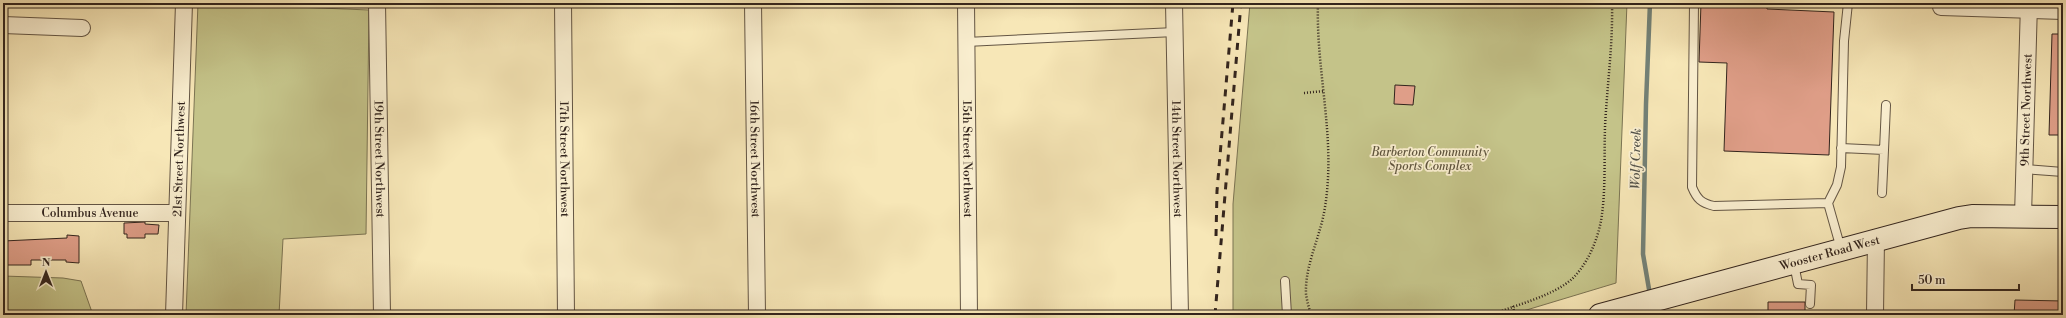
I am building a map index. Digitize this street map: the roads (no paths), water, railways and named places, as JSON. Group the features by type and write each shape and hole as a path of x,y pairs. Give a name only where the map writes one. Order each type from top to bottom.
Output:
{"main road":[{"name":"Wooster Road West","path":"1607,313 1959,218 1972,216 2063,217"}],"street":[{"name":"21st Street Northwest","path":"174,315 176,213 184,3"},
{"name":"19th Street Northwest","path":"377,3 382,315"},
{"name":"17th Street Northwest","path":"563,3 566,315"},
{"name":"16th Street Northwest","path":"753,3 757,315"},
{"name":"15th Street Northwest","path":"966,3 970,315"},
{"name":"14th Street Northwest","path":"1174,3 1180,315"},
{"path":"1941,7 2029,7 2063,11"},
{"name":"9th Street Northwest","path":"2023,216 2029,7"},
{"path":"3,25 82,28"},
{"name":"Columbus Avenue","path":"3,213 176,213"},
{"path":"1875,315 1876,240"}],"lane":[{"path":"1694,3 1692,187 1697,197 1703,204 1714,206 1828,203"},
{"path":"1841,250 1828,203 1837,186 1841,167 1844,41 1848,3"},
{"path":"966,42 1175,32"},
{"path":"1882,193 1886,105"},
{"path":"1841,148 1884,150"},
{"path":"2024,169 2063,172"},
{"path":"1794,263 1798,284 1811,285 1810,304"},
{"path":"1286,281 1287,315"}],"waterway":[{"name":"Wolf Creek","path":"1650,3 1643,254 1650,295"}],"railway":[{"path":"1216,236 1217,191 1233,3"},
{"path":"1215,315 1241,3"}],"park label":[{"name":"Barberton Community Sports Complex","path":"1430,159"}]}
